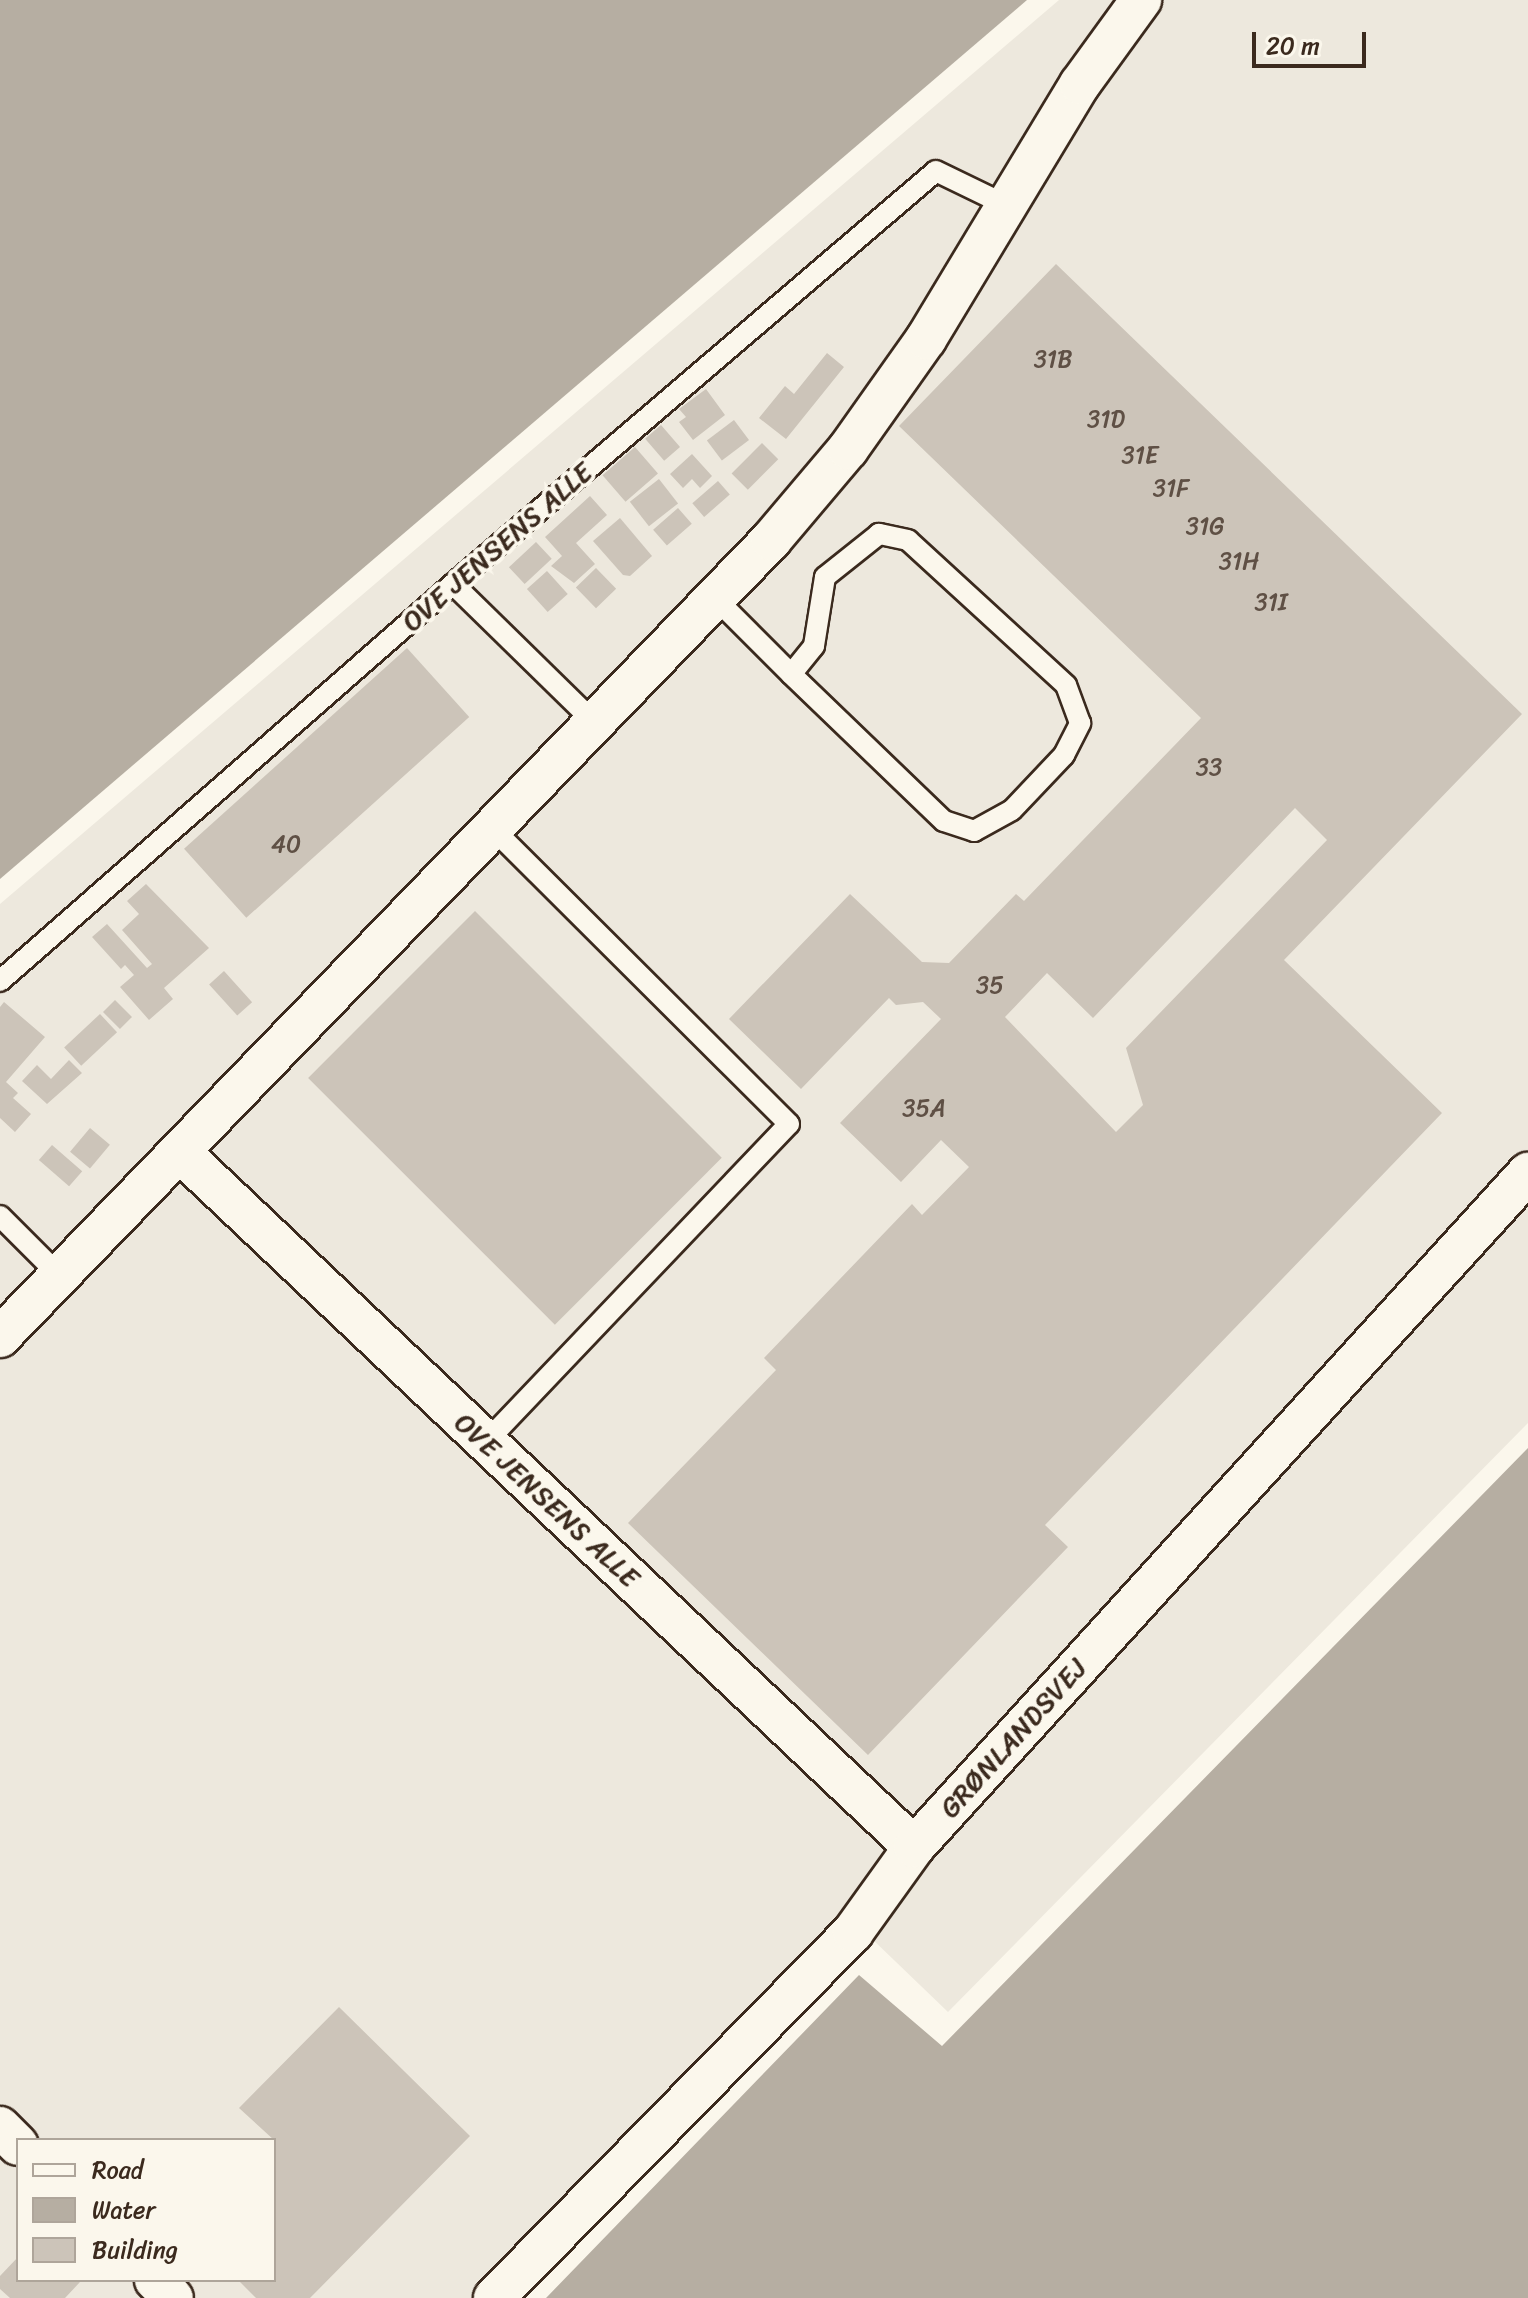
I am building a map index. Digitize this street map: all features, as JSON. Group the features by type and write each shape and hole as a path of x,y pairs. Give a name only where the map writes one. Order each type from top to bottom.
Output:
{"street":[{"path":"0,1337 715,598 848,449 926,339 1010,207 1080,84 1141,0"},
{"name":"OVE JENSENS ALLE","path":"180,1152 914,1847"},
{"name":"GRØNLANDSVEJ","path":"494,2298 853,1932 914,1847 1528,1173"},
{"path":"0,2127 16,2143"},
{"path":"157,2282 173,2298"}],"lane":[{"name":"OVE JENSENS ALLE","path":"0,981 453,584 936,171 1010,207"},
{"path":"715,598 791,674 944,821 974,831 1012,810 1064,755 1080,723 1066,685 908,540 879,534 825,577 814,646 791,674"},
{"path":"453,584 595,723"},
{"path":"486,1442 789,1124 493,829"},
{"path":"0,1216 61,1277"}],"shaded area":[{"path":"1059,0 1528,0 1528,1423 948,2012 869,1936 515,2298 0,2298 0,904"}],"water":[{"path":"0,0 1027,0 0,879"},
{"path":"1528,1448 1528,2298 546,2298 859,1975 942,2046"}],"building":[{"path":"1056,264 1522,714 1284,960 1442,1113 1045,1525 1068,1547 868,1755 628,1523 776,1370 764,1358 912,1204 922,1215 969,1167 941,1140 901,1182 840,1123 941,1019 923,1002 896,1005 889,998 801,1089 729,1019 850,894 922,962 949,963 1016,894 1024,901 1201,718 899,426","holes":["1295,808 1327,840 1126,1048 1143,1105 1116,1132 1005,1017 1047,973 1093,1018"]},
{"path":"827,353 844,367 786,439 759,418 785,386 794,394"},
{"path":"706,389 725,415 693,440 679,422 686,417 679,409"},
{"path":"734,420 749,440 722,460 707,440"},
{"path":"661,425 680,447 664,461 645,439"},
{"path":"762,443 778,459 748,490 732,473"},
{"path":"635,447 658,473 626,502 603,475"},
{"path":"692,454 712,476 700,488 692,479 683,488 670,474"},
{"path":"659,479 678,503 649,526 630,502"},
{"path":"718,481 730,495 704,517 692,503"},
{"path":"590,496 607,515 576,543 595,564 574,583 551,566 562,556 545,537"},
{"path":"678,508 692,524 667,545 653,530"},
{"path":"620,518 652,556 630,576 623,575 593,541"},
{"path":"536,542 552,559 525,584 509,567"},
{"path":"596,568 616,589 596,608 576,587"},
{"path":"547,571 568,594 548,612 527,589"},
{"path":"407,648 469,717 246,918 184,849"},
{"path":"146,884 209,948 164,988 173,999 149,1020 120,987 134,975 125,965 121,969 92,937 107,924 147,968 152,964 122,930 139,914 127,901"},
{"path":"475,911 722,1158 555,1325 308,1078"},
{"path":"224,971 252,1002 237,1016 209,984"},
{"path":"115,1000 132,1017 120,1029 103,1012"},
{"path":"4,1002 45,1037 6,1082 18,1093 13,1098 31,1114 15,1132 0,1118 0,1007"},
{"path":"100,1014 117,1032 81,1066 64,1047"},
{"path":"69,1060 82,1073 47,1104 22,1081 37,1065 51,1079"},
{"path":"90,1128 110,1145 90,1168 70,1152"},
{"path":"52,1145 82,1171 69,1186 39,1160"},
{"path":"339,2007 470,2136 310,2298 256,2298 240,2282 276,2282 276,2138 272,2138 239,2108"},
{"path":"16,2259 16,2282 80,2282 65,2298 10,2298 0,2289 0,2276"}]}
